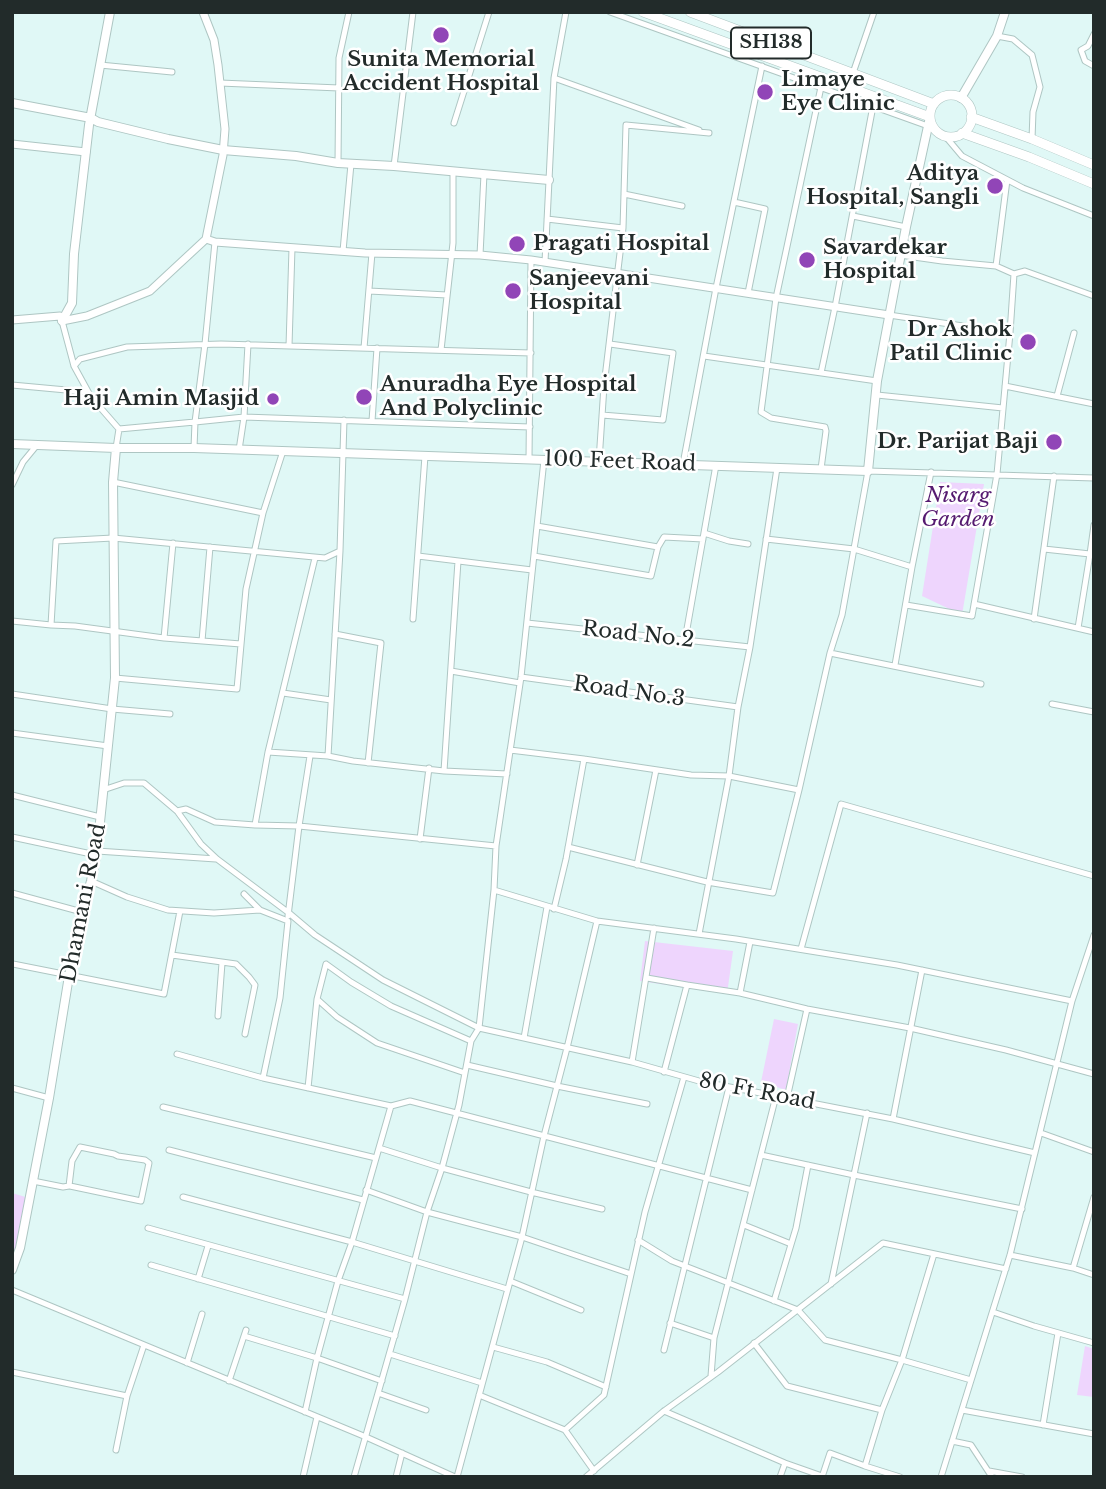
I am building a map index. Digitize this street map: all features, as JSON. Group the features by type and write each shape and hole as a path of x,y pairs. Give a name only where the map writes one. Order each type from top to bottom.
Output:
{"highway":[{"path":"643,12 929,122 935,130 946,136 953,137 969,126 969,106 961,98 945,96 934,104 929,122"},
{"name":"SH138","path":"690,12 853,73"},
{"path":"853,73 934,104"},
{"path":"971,117 1093,161"},
{"path":"962,133 1094,184"}],"main road":[{"path":"62,321 72,303 74,254 86,152 110,12"},
{"path":"961,98 997,36 1005,12"},
{"path":"12,103 91,118 168,139 223,149 338,163 549,180"},
{"path":"868,471 877,381 900,255 929,122"},
{"name":"100 Feet Road","path":"12,444 868,471"},
{"name":"Dhamani Road","path":"12,1270 20,1248 69,976 97,853 115,678 113,482 116,448"}],"street":[{"path":"62,321 87,316 150,291 206,239 225,130 214,40 204,12"},
{"path":"338,163 339,58 349,12"},
{"path":"394,166 413,12"},
{"path":"454,123 489,12"},
{"path":"545,262 554,78 566,12"},
{"path":"610,12 873,107 929,122"},
{"path":"853,73 874,12"},
{"path":"1094,34 1088,46 1081,50 1085,61 1094,66"},
{"path":"997,36 1013,39 1032,55 1040,87 1032,112 1032,139"},
{"path":"100,65 172,72"},
{"path":"683,464 762,66"},
{"path":"554,78 709,133 626,125 624,228 599,461"},
{"path":"220,83 339,88"},
{"path":"821,88 776,298 761,412 771,418 825,428 821,469"},
{"path":"821,373 873,107"},
{"path":"946,136 961,156 1023,188 1094,216"},
{"path":"12,144 86,152"},
{"path":"343,251 351,164"},
{"path":"441,350 453,243 453,174"},
{"path":"480,255 484,174"},
{"path":"996,265 1007,180"},
{"path":"624,194 682,206"},
{"path":"734,202 765,209 748,293"},
{"path":"853,216 906,226"},
{"path":"547,219 624,228"},
{"path":"206,239 292,248 480,255 531,260 1010,333"},
{"path":"194,448 215,242"},
{"path":"289,346 292,248"},
{"path":"364,348 372,253"},
{"path":"900,255 996,265 1014,274 1025,271 1094,296"},
{"path":"529,459 531,260"},
{"path":"906,605 972,616 997,474 1014,274"},
{"path":"369,291 447,295"},
{"path":"12,320 60,316 74,366 88,392 119,429 116,448"},
{"path":"1057,396 1074,333"},
{"path":"74,366 80,359 127,347 205,344 531,353"},
{"path":"239,450 244,417 248,344"},
{"path":"602,415 663,420 673,353 610,345"},
{"path":"372,421 377,348"},
{"path":"704,356 877,381"},
{"path":"12,385 88,392"},
{"path":"1005,386 1094,404"},
{"path":"877,394 1003,408"},
{"path":"119,429 244,417 530,427"},
{"path":"328,756 340,551 344,420"},
{"path":"12,485 23,462 37,445"},
{"path":"115,678 237,689 246,589 253,552 262,513 283,451"},
{"path":"413,619 425,456"},
{"path":"354,1477 427,1212 457,1114 471,1041 479,1028 494,890 496,846 521,680 544,460"},
{"path":"685,640 716,465"},
{"path":"699,934 729,776 777,467"},
{"path":"568,847 707,882 773,893 830,653 842,615 868,471 1094,478"},
{"path":"895,665 931,472"},
{"path":"1034,619 1054,476"},
{"path":"113,482 262,513"},
{"path":"1078,628 1094,525"},
{"path":"537,526 658,547"},
{"path":"534,556 651,576 658,547 664,537 704,536 748,544"},
{"path":"51,625 56,541 113,538 315,558 325,558 340,551"},
{"path":"766,539 854,549 912,567"},
{"path":"164,638 173,544"},
{"path":"202,641 210,548"},
{"path":"1044,549 1090,554"},
{"path":"418,556 532,570"},
{"path":"255,825 268,752 315,558"},
{"path":"444,771 458,561"},
{"path":"974,604 1094,632"},
{"path":"12,621 241,644"},
{"name":"Road No.2","path":"527,623 750,647"},
{"path":"335,634 381,643 368,762"},
{"path":"830,653 981,684"},
{"name":"Road No.3","path":"451,671 738,707"},
{"path":"283,693 331,700"},
{"path":"12,694 112,709 170,714"},
{"path":"1052,704 1094,712"},
{"path":"12,733 108,747"},
{"path":"510,750 691,775 729,776 799,790"},
{"path":"268,752 328,756 444,771 507,774"},
{"path":"263,1078 279,998 310,756"},
{"path":"524,1038 550,908 568,847 584,759"},
{"path":"421,839 429,768"},
{"path":"637,865 656,770"},
{"path":"103,790 124,783 144,783 177,811 186,809 215,822 299,826 496,846"},
{"path":"12,795 100,817"},
{"path":"801,949 841,804 1094,876"},
{"name":"80 Ft Road","path":"177,811 201,844 217,859 315,935 383,980 479,1028 632,1062 684,1077 893,1119 1035,1153"},
{"path":"12,836 97,853 217,859"},
{"path":"91,881 127,897 168,909 214,913 260,910"},
{"path":"494,890 597,921 801,949 922,970 1072,1001"},
{"path":"12,893 82,912"},
{"path":"244,894 260,910 288,921"},
{"path":"13,964 164,994 180,911"},
{"path":"12,1290 456,1477 522,1237 597,921"},
{"path":"632,1062 654,928"},
{"path":"941,1477 1010,1255 1072,1001 1094,935"},
{"path":"740,993 750,942"},
{"path":"172,955 236,964 249,976 255,985 245,1034"},
{"path":"218,1016 222,963"},
{"path":"308,1088 317,999 326,964 391,1006 471,1041"},
{"path":"893,1119 922,970"},
{"path":"647,978 740,993 807,1009 910,1028 1094,1074"},
{"path":"664,1072 687,985"},
{"path":"317,999 337,1017 377,1043 466,1073"},
{"path":"788,1098 807,1009"},
{"path":"177,1055 263,1078 391,1106 410,1101 752,1190"},
{"path":"467,1065 647,1104"},
{"path":"565,1430 604,1395 638,1240 684,1077"},
{"path":"664,1350 729,1087"},
{"path":"12,1088 49,1098"},
{"path":"711,1376 714,1338 776,1096"},
{"path":"305,1412 338,1281 391,1106"},
{"path":"163,1107 376,1158"},
{"path":"831,1284 867,1114"},
{"path":"1041,1133 1094,1152"},
{"path":"33,1181 69,1186 72,1161 80,1147 149,1163 141,1201 70,1186"},
{"path":"379,1148 442,1168 602,1209"},
{"path":"169,1150 363,1200"},
{"path":"761,1155 1022,1209"},
{"path":"774,1301 791,1244 808,1165"},
{"path":"366,1191 427,1212 522,1237 631,1274"},
{"path":"183,1197 352,1242 508,1289"},
{"path":"1073,1268 1094,1197"},
{"path":"744,1226 791,1244"},
{"path":"148,1228 405,1299"},
{"path":"638,1240 672,1262 798,1310 825,1340 971,1380"},
{"path":"586,1477 664,1411 883,1243 1006,1269"},
{"path":"198,1279 208,1245"},
{"path":"865,1466 882,1410 902,1360 934,1254"},
{"path":"1010,1255 1094,1275"},
{"path":"151,1265 395,1336"},
{"path":"510,1282 581,1310"},
{"path":"993,1312 1094,1343"},
{"path":"187,1363 202,1314"},
{"path":"670,1323 714,1338"},
{"path":"229,1381 245,1333 382,1381"},
{"path":"1043,1425 1058,1333"},
{"path":"754,1343 786,1386 882,1410"},
{"path":"116,1450 127,1396 144,1345"},
{"path":"493,1347 538,1359 606,1387"},
{"path":"390,1354 482,1383"},
{"path":"12,1372 127,1396"},
{"path":"378,1393 426,1409"},
{"path":"479,1395 565,1430 594,1471"},
{"path":"962,1410 1094,1434"},
{"path":"664,1411 822,1477 830,1453 900,1477"},
{"path":"303,1477 317,1418"},
{"path":"952,1441 971,1445 991,1474 1021,1477"},
{"path":"396,1477 402,1453"},
{"path":"780,1477 785,1463"}],"green space":[{"name":"Nisarg Garden","path":"940,482 984,484 962,615 922,596"},
{"path":"645,941 733,951 727,994 640,981"},
{"path":"774,1019 798,1024 786,1090 761,1082"},
{"path":"12,1193 29,1198 12,1260"},
{"path":"1085,1346 1094,1349 1094,1397 1077,1395"}],"place":[{"name":"Sunita Memorial Accident Hospital","path":"441,35"},
{"name":"Limaye Eye Clinic","path":"765,92"},
{"name":"Aditya Hospital, Sangli","path":"995,186"},
{"name":"Pragati Hospital","path":"517,244"},
{"name":"Savardekar Hospital","path":"807,260"},
{"name":"Sanjeevani Hospital","path":"513,291"},
{"name":"Dr Ashok Patil Clinic","path":"1028,342"},
{"name":"Anuradha Eye Hospital And Polyclinic","path":"364,397"},
{"name":"Haji Amin Masjid","path":"273,399"},
{"name":"Dr. Parijat Baji","path":"1054,442"}]}
